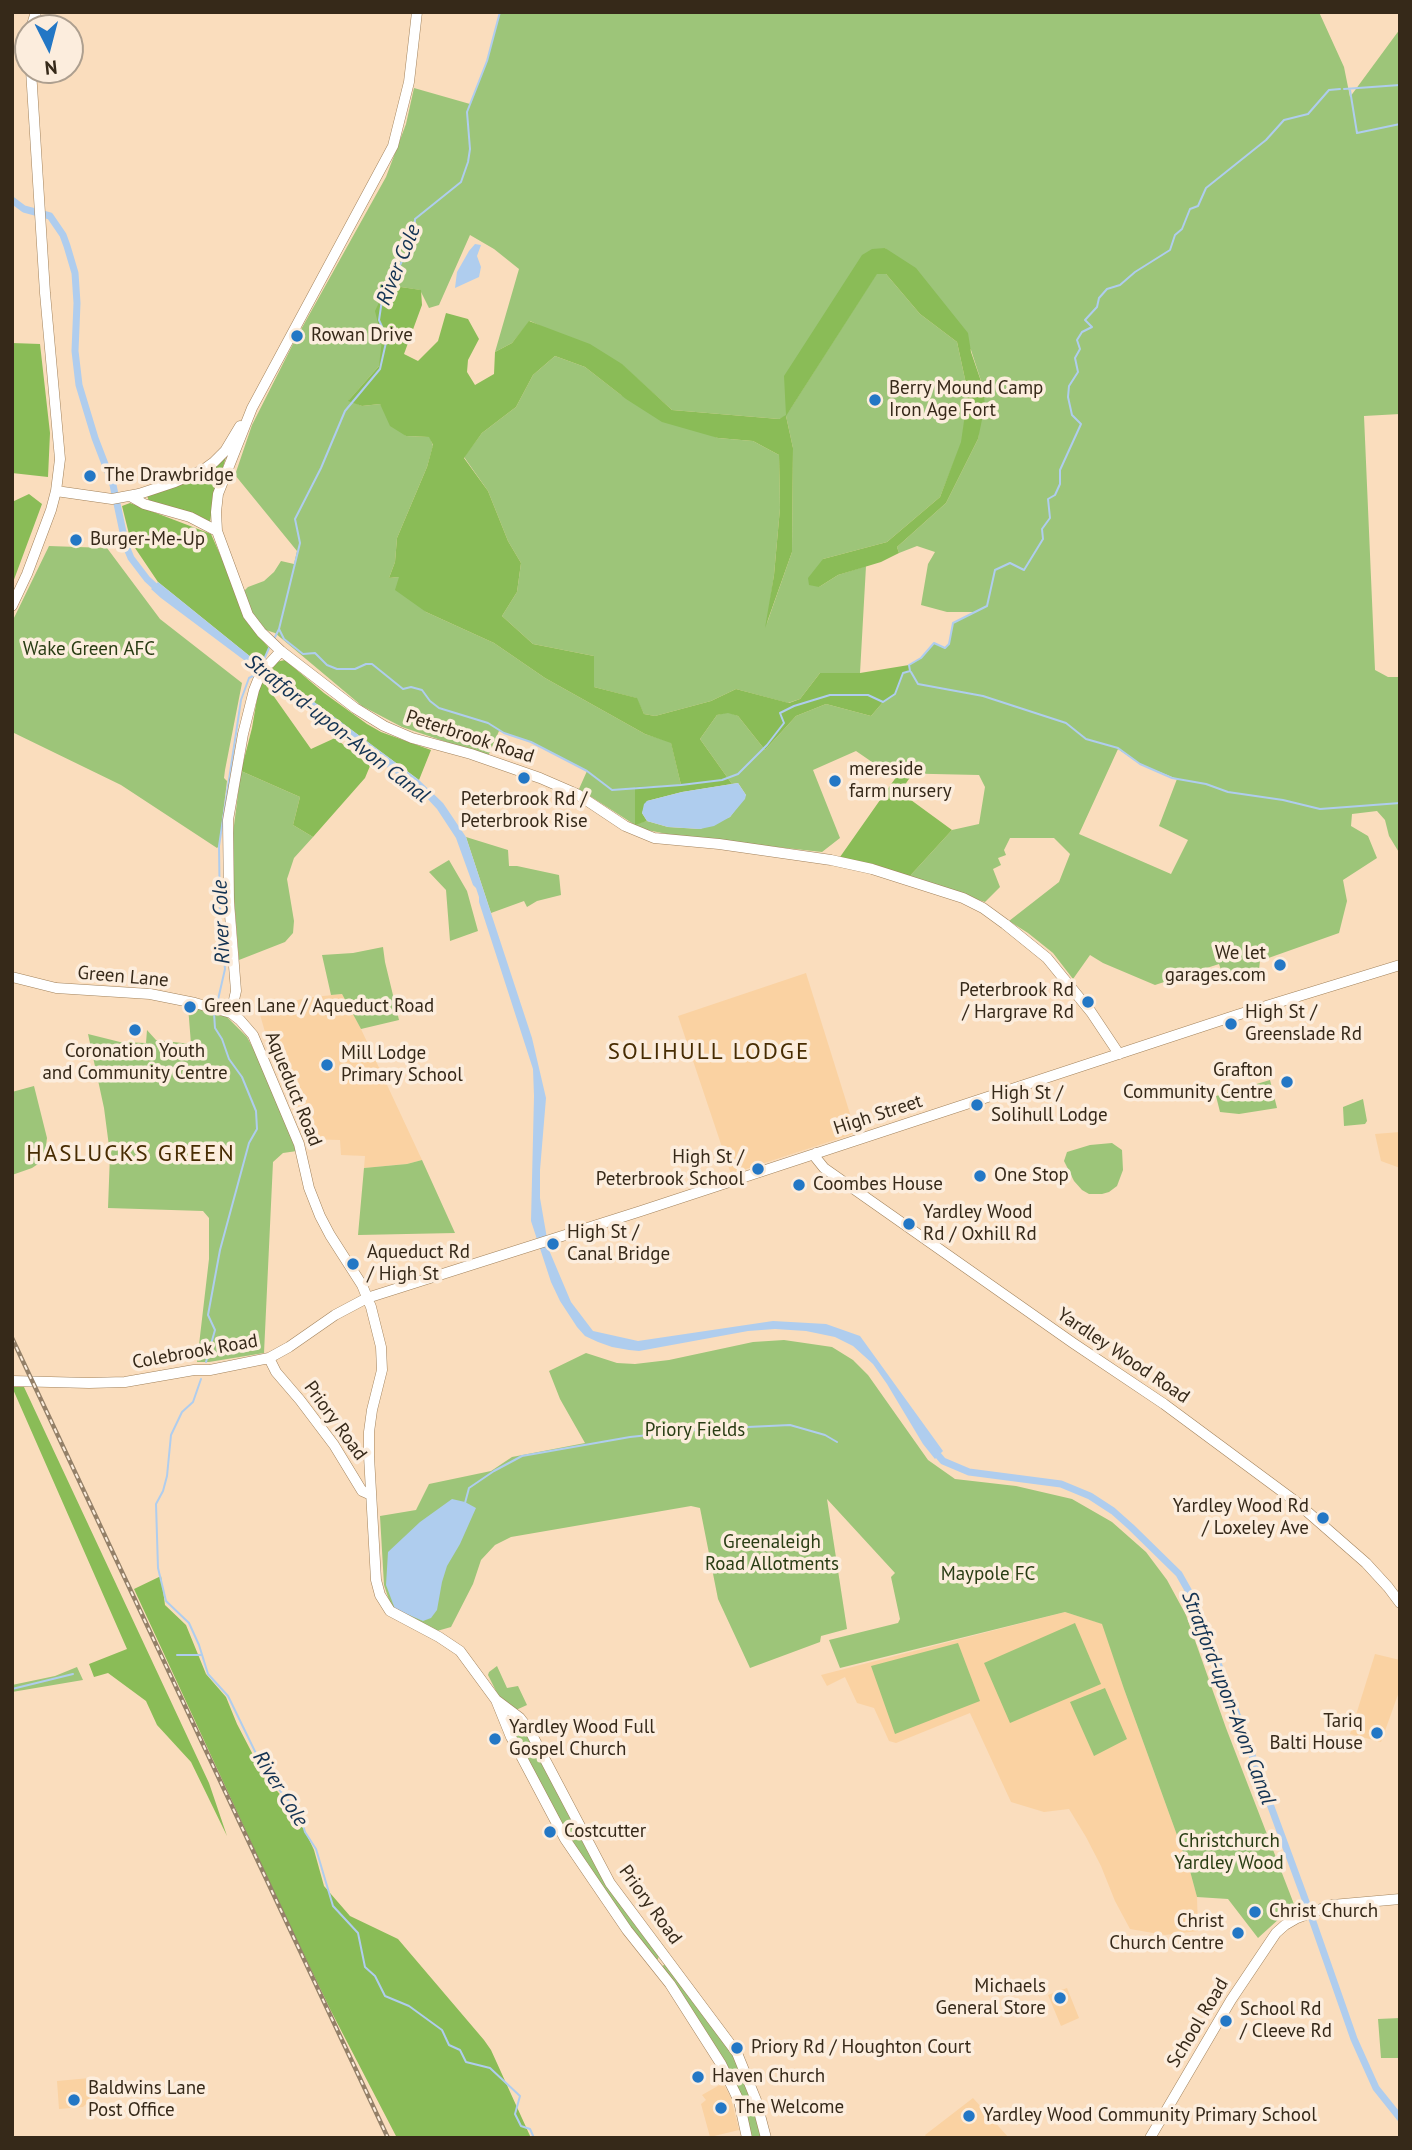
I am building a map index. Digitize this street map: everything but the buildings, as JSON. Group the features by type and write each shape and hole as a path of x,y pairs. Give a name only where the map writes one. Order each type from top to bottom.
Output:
{"street":[{"name":"Peterbrook Road","path":"417,12 409,82 393,146 252,408 218,494 217,531 248,615 281,651 355,708 384,726 412,738 471,754 551,782 577,794 625,826 654,838 831,860 919,883 983,908 1047,958 1080,998 1119,1054"},
{"path":"12,606 27,574 56,491 60,459 32,84"},
{"path":"121,497 175,482 203,470 225,451 252,408"},
{"path":"56,491 121,497 190,517 217,531"},
{"path":"270,663 281,651"},
{"path":"226,1012 236,991 229,902 229,820 243,734 258,680"},
{"name":"High Street","path":"367,1298 1400,965"},
{"name":"Green Lane","path":"12,977 56,988 150,994 226,1012"},
{"name":"Aqueduct Road","path":"226,1012 246,1025 256,1040 299,1144 309,1188 320,1216 362,1285 378,1333 382,1370 369,1432 371,1495"},
{"name":"Yardley Wood Road","path":"816,1153 816,1158 824,1168 1164,1404 1295,1500 1366,1563 1400,1603"},
{"name":"Colebrook Road","path":"12,1381 125,1382 194,1370 209,1370 269,1357 367,1298"},
{"name":"Priory Road","path":"269,1357 276,1372 334,1445 362,1491 371,1495 376,1580 383,1601 393,1612 432,1632 460,1651 496,1700 511,1737 565,1839 627,1930 657,1965 731,2082 739,2101 747,2138"},
{"name":"Priory Road","path":"496,1700 520,1718 530,1731 610,1883 737,2053 756,2100 766,2138"},
{"name":"School Road","path":"1150,2138 1265,1946 1285,1925 1322,1908 1351,1902 1400,1899"},
{"path":"657,1965 667,1958"}],"shaded area":[{"path":"806,973 856,1133 731,1174 678,1016"},
{"name":"Mill Lodge Primary School","path":"342,994 422,1160 364,1168 365,1156 341,1155 340,1140 304,1139 259,1011 305,998"},
{"path":"1400,1132 1400,1168 1381,1161 1375,1134"},
{"path":"1065,1612 1103,1624 1190,1871 1197,1897 1198,1931 1165,1935 1130,1929 1101,1866 1069,1809 1044,1812 1011,1802 970,1713 896,1743 889,1741 874,1708 857,1703 845,1677 827,1686 821,1675"},
{"path":"1375,1654 1400,1660 1400,1689 1381,1742 1350,1734"},
{"path":"1067,1988 1079,2018 1061,2026 1048,1995"},
{"path":"90,2078 91,2099 83,2107 59,2109 57,2081"},
{"path":"723,2083 731,2098 739,2130 710,2137 701,2104 706,2100 702,2095"},
{"name":"Yardley Wood Community Primary School","path":"973,2098 1009,2138 927,2138 925,2135"}],"green space":[{"path":"500,12 1319,12 1344,67 1350,97 1400,29 1400,414 1364,416 1375,670 1388,677 1400,677 1400,854 1389,836 1385,820 1377,811 1352,814 1351,826 1368,836 1377,858 1343,880 1347,901 1339,933 1260,961 1258,978 1225,982 1219,964 1155,985 1090,955 1073,979 1053,953 1009,921 1059,882 1070,854 1054,838 1010,838 1004,850 1006,855 998,858 1001,865 993,869 1000,887 985,902 909,877 952,830 979,824 985,787 979,775 888,773 856,751 813,770 840,838 822,852 677,836 647,830 635,825 579,789 587,771 531,742 499,731 488,756 402,727 362,706 275,633 266,630 249,609 244,591 264,581 281,561 294,564 297,551 235,475 252,425 294,342 386,177 406,124 414,88 470,104 487,61","holes":["470,235 494,249 519,269 495,352 512,343 530,321 621,364 672,410 779,419 786,416 793,448 792,552 767,623 780,508 779,455 753,441 718,438 621,395 585,367 555,356 533,375 516,407 482,433 464,457 488,491 508,541 521,563 517,592 502,616 533,644 594,656 594,687 636,698 644,714 655,716 711,701 736,689 788,703 800,699 820,673 860,673 866,566 838,575 819,587 823,559 887,542 940,497 962,442 968,393 957,342 920,314 886,274 877,273 787,414 885,248 971,350 983,387 978,439 946,503 897,547 899,553 917,546 935,552 928,564 921,605 947,612 976,612 953,623 949,644 945,648 934,643 921,658 909,665 910,671 903,673 895,694 883,702 871,716 826,704 796,716 765,750 738,716 728,712 717,715 700,739 732,784 738,783 746,795 730,817 700,829 668,827 647,821 635,824 635,788 681,785 671,742 645,734 545,678 494,643 426,612 399,577 389,578 395,562 397,538 433,446 430,437 406,436 380,404 362,406 349,400 379,366 387,338 382,301 387,290 401,287 420,290 429,308 439,305","1118,749 1140,764 1177,779 1159,826 1188,840 1171,874 1079,834"]},
{"path":"885,248 916,268 968,333 971,352 983,387 985,405 978,439 946,503 897,547 899,553 881,562 838,575 819,587 809,585 808,578 823,559 887,542 940,497 961,442 968,393 957,342 920,314 886,274 877,274 786,416 793,448 792,552 765,628 774,575 780,508 779,455 753,441 718,438 662,422 626,399 585,367 555,356 533,375 516,407 482,433 464,458 488,491 508,541 521,563 517,592 502,616 533,644 594,656 594,687 637,698 644,714 655,716 711,701 736,689 789,703 800,699 820,673 860,673 909,665 910,671 903,673 895,694 883,702 871,716 826,704 796,716 765,750 738,716 728,713 717,715 700,739 732,784 647,801 642,813 647,821 635,825 635,787 681,785 671,743 645,734 545,678 494,643 426,612 395,590 399,577 389,578 395,562 397,538 427,467 433,445 429,437 406,436 390,426 380,404 362,406 348,401 379,366 382,340 375,311 384,292 401,287 421,290 422,305 404,354 418,361 438,341 446,313 468,319 479,339 468,360 467,372 475,385 494,374 495,352 512,343 529,321 590,344 622,364 672,410 779,419 786,415 784,376 862,255 872,249"},
{"path":"12,343 40,344 50,433 48,477 12,473"},
{"path":"226,457 213,501 210,522 149,501 147,496"},
{"path":"29,494 42,504 12,585 12,502"},
{"path":"130,503 211,534 246,621 269,648 262,664 158,582 131,542 122,506"},
{"name":"Wake Green AFC","path":"49,546 107,548 160,619 242,683 225,770 224,778 227,781 217,848 121,785 12,732 12,622"},
{"path":"285,660 367,724 381,732 431,750 419,780 271,670 276,662"},
{"path":"260,681 263,681 311,749 335,738 370,766 365,778 313,837 293,825 300,797 241,771"},
{"path":"241,771 300,797 293,825 313,837 294,858 287,879 294,921 293,933 285,942 239,960 233,885 233,833"},
{"path":"899,773 913,773 900,792 952,830 909,877 840,857"},
{"path":"466,837 508,850 509,866 559,875 561,895 537,901 527,907 524,901 491,913"},
{"path":"449,860 467,891 478,931 450,941 446,890 429,872"},
{"path":"383,947 399,1020 361,1029 342,994 331,995 322,955"},
{"path":"188,1006 226,1016 247,1037 297,1151 283,1153 273,1162 264,1353 209,1362 197,1362 209,1259 209,1218 203,1211 108,1208 110,1154 104,1108 88,1034 120,1042 146,1043 147,1030 156,1040 191,1044"},
{"path":"1270,1080 1277,1108 1239,1114 1220,1112 1216,1096"},
{"path":"34,1086 47,1138 45,1154 32,1168 12,1175 12,1092"},
{"path":"1363,1099 1367,1121 1365,1124 1344,1126 1343,1107"},
{"path":"1112,1143 1122,1150 1123,1170 1117,1186 1102,1194 1089,1194 1074,1181 1064,1161 1067,1152 1090,1145"},
{"path":"422,1160 455,1233 358,1235 364,1168"},
{"name":"Priory Fields","path":"784,1340 832,1347 853,1360 868,1375 928,1460 955,1479 1016,1486 1072,1499 1112,1522 1146,1552 1167,1580 1186,1615 1297,1912 1280,1918 1258,1938 1228,1899 1197,1897 1102,1624 1065,1612 840,1668 829,1640 898,1623 900,1619 891,1577 895,1573 827,1499 847,1629 821,1636 820,1642 750,1668 718,1599 700,1508 691,1506 511,1537 495,1545 481,1560 473,1584 451,1627 437,1631 392,1609 384,1585 380,1516 416,1510 429,1484 491,1471 512,1457 585,1443 560,1399 549,1371 586,1353 617,1363 635,1364 669,1360 753,1342"},
{"path":"12,1387 24,1387 209,1783 227,1836 191,1762 157,1725 146,1701 108,1673 94,1677 89,1664 127,1649"},
{"path":"161,1576 165,1605 186,1625 206,1674 226,1697 263,1774 298,1816 314,1850 324,1886 350,1916 398,1939 484,2040 531,2138 397,2138 281,1907 134,1589"},
{"path":"1075,1623 1101,1684 1010,1723 984,1663"},
{"path":"958,1643 980,1701 895,1734 871,1666"},
{"path":"497,1666 507,1688 518,1686 527,1705 516,1710 499,1697 488,1675"},
{"path":"77,1667 83,1680 12,1692 12,1685 55,1676"},
{"path":"1105,1688 1127,1739 1094,1756 1070,1702"},
{"path":"520,1725 528,1733 593,1861 659,1956 658,1959 644,1947 569,1840 513,1730"},
{"path":"666,1964 734,2057 745,2077 763,2138 750,2138 740,2095 662,1968"},
{"path":"1400,2018 1400,2058 1381,2058 1378,2019"}],"water":[{"path":"475,244 481,245 477,256 481,267 479,277 455,288 457,272"},
{"path":"158,582 257,662 419,780 443,803 466,837 532,1038 546,1098 540,1198 549,1250 571,1302 593,1331 638,1341 773,1321 826,1324 860,1336 943,1451 935,1459 873,1364 853,1346 835,1337 806,1331 775,1329 748,1331 639,1351 598,1342 585,1336 577,1327 551,1282 531,1221 533,1069 476,888 456,838 437,809 423,794 161,598 151,589"},
{"path":"738,783 746,795 745,799 730,817 714,826 700,829 668,827 647,821 642,813 647,801"},
{"path":"452,1499 476,1508 447,1566 437,1610 431,1618 423,1621 395,1609 386,1585 388,1552 420,1522"}],"waterway":[{"name":"River Cole","path":"274,639 279,629 300,543 295,519 321,468 345,411 380,369 387,338 379,320 382,300 414,238 415,219 461,182 470,149 467,112 487,61 500,12"},
{"path":"1344,89 1400,85"},
{"path":"279,629 284,639 303,654 315,653 327,665 337,669 355,669 372,664 403,689 411,687 422,690 439,708 488,723 504,733 531,742 587,771 612,790 722,780 738,774 767,745 784,723 780,713 794,706 830,695 868,695 883,702 895,694 903,673 910,671 909,665 921,658 934,643 945,648 949,644 953,623 987,606 995,570 1010,563 1024,570 1043,539 1042,529 1050,518 1048,499 1055,495 1060,484 1060,470 1081,424 1072,415 1068,397 1069,386 1078,372 1075,358 1080,349 1077,340 1082,332 1092,327 1085,320 1097,307 1099,298 1107,289 1120,285 1170,250 1190,209 1198,206 1206,188 1266,140 1284,120 1308,114 1329,90 1340,89"},
{"path":"1350,90 1357,133 1400,124"},
{"name":"Stratford-upon-Avon Canal","path":"12,200 24,209 50,216 63,235 75,273 75,351 79,385 113,485 126,546 131,558 160,591"},
{"name":"River Cole","path":"262,664 269,648"},
{"path":"911,672 918,684 983,696 1066,723 1086,739 1118,748 1140,764 1172,778 1206,784 1228,792 1283,800 1320,809 1400,803"},
{"name":"River Cole","path":"217,1004 225,969 220,917 219,846 241,700 249,678 253,676"},
{"name":"River Cole","path":"206,1362 215,1330 208,1315 220,1250 249,1143 257,1129 256,1111 242,1077 229,1059 215,1028 214,1013"},
{"name":"River Cole","path":"201,1379 193,1402 182,1412 171,1435 167,1476 156,1504 158,1568 166,1601 189,1623 208,1674 228,1696 265,1772 300,1815 305,1832 316,1849 333,1906 358,1933 365,1967 375,1976 385,1996 409,2006 442,2030 449,2045 460,2050 466,2062 490,2068 520,2096 515,2114 521,2126 530,2129 534,2138"},
{"path":"465,1503 469,1488 522,1456 630,1437 705,1429 790,1425 825,1435 837,1442"},
{"name":"Stratford-upon-Avon Canal","path":"932,1448 943,1461 969,1472 1061,1484 1090,1496 1113,1511 1179,1574 1197,1606 1354,2039 1376,2088 1400,2118"},
{"path":"177,1655 201,1655"},
{"path":"12,1689 73,1674"}],"tunnel":[{"path":"258,680 270,663"}],"railway":[{"path":"12,1338 388,2138"}],"place":[{"name":"Rowan Drive","path":"297,336"},
{"name":"Berry Mound Camp Iron Age Fort","path":"875,400"},
{"name":"The Drawbridge","path":"90,476"},
{"name":"Burger-Me-Up","path":"76,540"},
{"name":"Peterbrook Rd / Peterbrook Rise","path":"524,778"},
{"name":"mereside farm nursery","path":"835,781"},
{"name":"We let garages.com","path":"1280,965"},
{"name":"Peterbrook Rd / Hargrave Rd","path":"1088,1002"},
{"name":"Green Lane / Aqueduct Road","path":"190,1007"},
{"name":"High St / Greenslade Rd","path":"1231,1024"},
{"name":"Coronation Youth and Community Centre","path":"135,1030"},
{"name":"Mill Lodge Primary School","path":"327,1065"},
{"name":"Grafton Community Centre","path":"1287,1082"},
{"name":"High St / Solihull Lodge","path":"977,1105"},
{"name":"High St / Peterbrook School","path":"758,1169"},
{"name":"One Stop","path":"980,1176"},
{"name":"Coombes House","path":"799,1185"},
{"name":"Yardley Wood Rd / Oxhill Rd","path":"909,1224"},
{"name":"High St / Canal Bridge","path":"553,1244"},
{"name":"Aqueduct Rd / High St","path":"353,1264"},
{"name":"Yardley Wood Rd / Loxeley Ave","path":"1323,1518"},
{"name":"Tariq Balti House","path":"1377,1733"},
{"name":"Yardley Wood Full Gospel Church","path":"495,1739"},
{"name":"Costcutter","path":"550,1832"},
{"name":"Christ Church","path":"1255,1912"},
{"name":"Christ Church Centre","path":"1238,1933"},
{"name":"Michaels General Store","path":"1060,1998"},
{"name":"School Rd / Cleeve Rd","path":"1226,2021"},
{"name":"Priory Rd / Houghton Court","path":"737,2048"},
{"name":"Haven Church","path":"698,2077"},
{"name":"Baldwins Lane Post Office","path":"74,2100"},
{"name":"The Welcome","path":"721,2108"},
{"name":"Yardley Wood Community Primary School","path":"969,2116"}],"district":[{"name":"SOLIHULL LODGE","path":"709,1052"},
{"name":"HASLUCKS GREEN","path":"131,1154"}],"park label":[{"name":"Greenaleigh Road Allotments","path":"772,1554"},
{"name":"Maypole FC","path":"988,1575"},
{"name":"Christchurch Yardley Wood","path":"1229,1853"}]}
